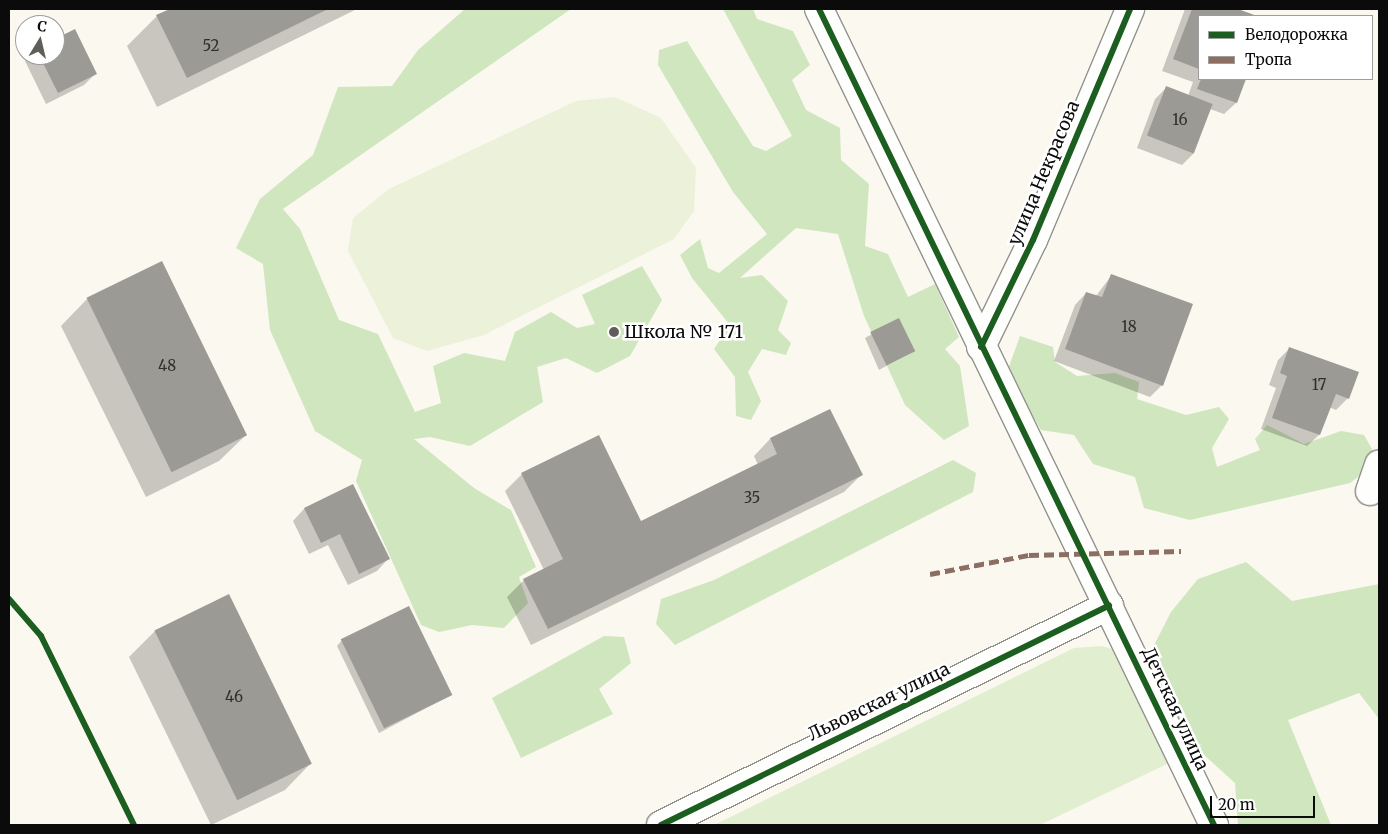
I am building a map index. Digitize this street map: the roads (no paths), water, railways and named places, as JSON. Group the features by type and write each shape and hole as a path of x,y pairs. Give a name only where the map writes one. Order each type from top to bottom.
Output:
{"street":[{"name":"Детская улица","path":"819,9 981,347 1110,606 1214,825"},
{"name":"улица Некрасова","path":"981,347 1033,240 1130,9"},
{"path":"1370,491 1379,465"},
{"name":"Львовская улица","path":"661,825 1110,606"}],"place":[{"name":"Школа № 171","path":"614,332"}]}
